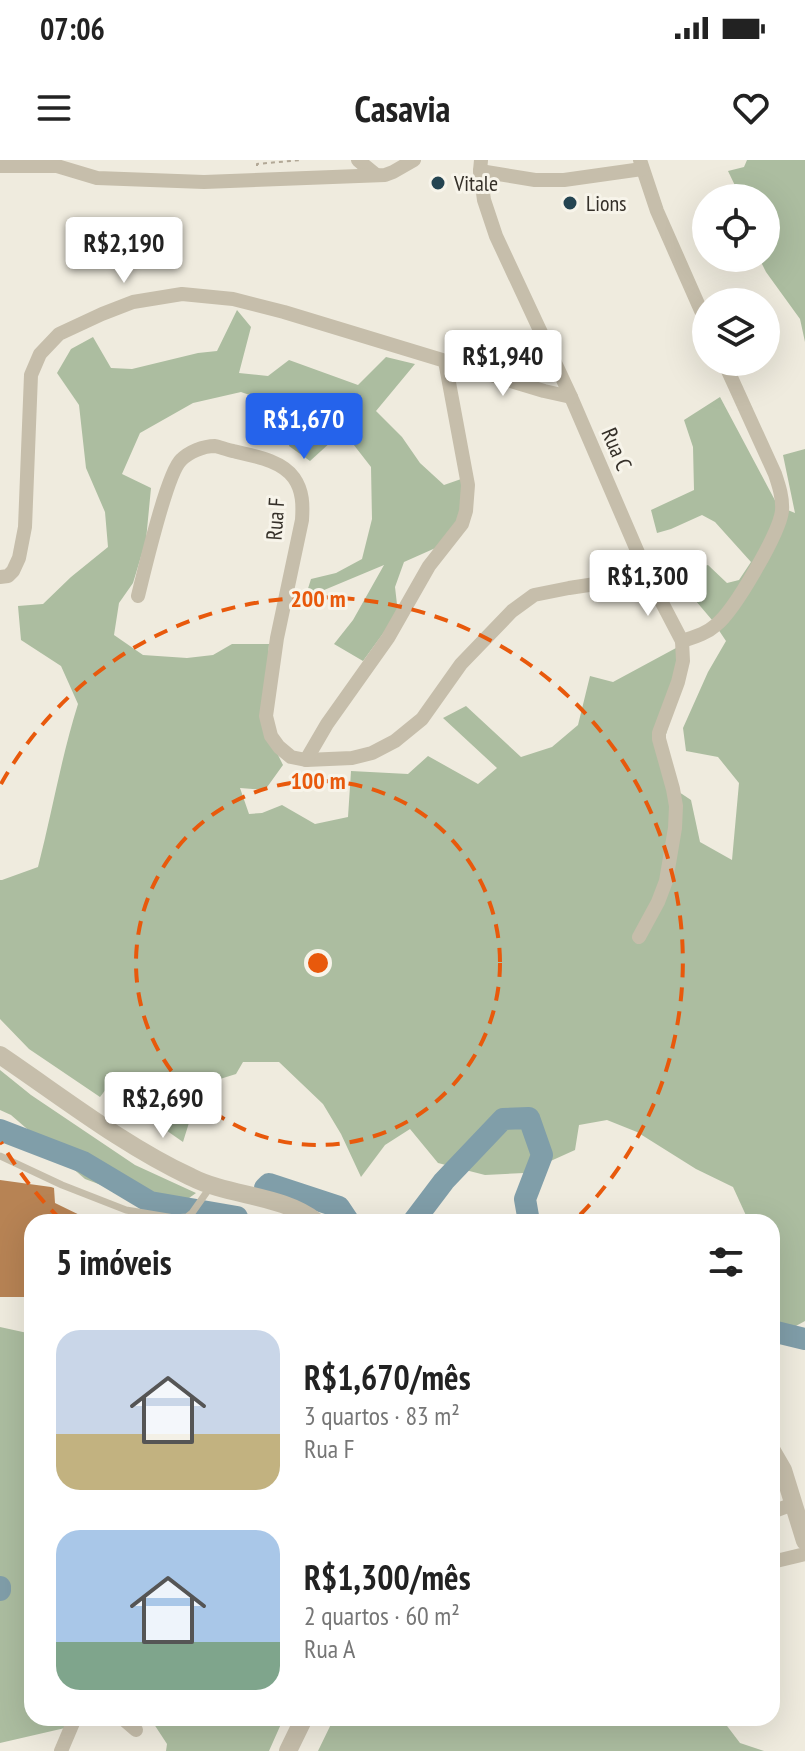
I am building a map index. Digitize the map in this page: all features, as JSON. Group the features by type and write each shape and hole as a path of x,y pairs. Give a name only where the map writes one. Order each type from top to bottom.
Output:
{"street":[{"path":"358,160 376,175"},
{"path":"0,166 57,163 97,178 204,182 376,175 393,172 414,160"},
{"path":"481,166 535,180 564,180 641,164 657,211 692,290"},
{"name":"Rua C","path":"481,166 484,200 496,236 571,397 648,576 682,641"},
{"path":"0,577 8,576 13,571 25,527 31,375 40,354 59,334 133,302 182,294 233,299 571,397"},
{"path":"306,760 327,724 388,638 429,566 462,524 468,485 445,361"},
{"path":"639,937 666,881 675,828 676,806 659,733 678,682 683,661 682,641 708,631 732,608 776,531 782,511 775,474 730,376"},
{"name":"Rua F","path":"138,596 165,498 180,461 193,451 214,446 270,461 292,475 300,488 302,520 277,638 266,716 271,736 279,747 291,757 306,760"},
{"path":"306,760 352,758 372,753 395,741 422,719 461,664 512,611 534,595 648,576"},
{"path":"0,1055 144,1154 211,1186 292,1208 303,1214"},
{"path":"780,1465 805,1541"},
{"path":"780,1509 793,1504"},
{"path":"780,1560 805,1554"},
{"path":"61,1751 72,1726"},
{"path":"131,1726 136,1730"},
{"path":"288,1751 300,1726"}],"lane":[{"path":"0,1156 126,1210 150,1214"},
{"path":"191,1214 211,1186"}],"green space":[{"path":"747,160 805,160 805,342 800,319 766,272 780,272 780,184 734,184 728,171 744,167"},
{"path":"237,310 251,327 239,373 268,376 289,360 358,385 386,357 415,364 376,411 402,437 420,463 444,485 464,478 458,529 440,546 404,562 395,587 398,613 363,661 334,644 353,620 384,565 305,598 311,579 336,573 362,559 372,519 371,467 343,431 310,461 289,446 297,412 241,392 193,403 140,433 122,474 151,488 146,540 133,583 119,603 114,635 143,655 187,658 213,655 232,644 269,644 264,727 283,765 265,790 240,788 249,814 262,813 282,805 315,824 348,817 351,771 408,774 428,756 478,784 497,768 443,718 466,706 521,757 552,747 578,725 590,676 613,682 676,648 676,696 665,738 676,790 691,800 700,842 732,860 739,783 718,757 686,751 683,728 708,672 726,641 690,594 690,569 708,565 727,583 739,580 751,562 715,522 702,515 657,533 651,510 694,490 693,447 684,420 720,397 778,506 795,513 783,455 805,449 805,1321 780,1335 780,1214 745,1214 733,1187 696,1169 637,1132 607,1120 579,1125 575,1150 524,1173 485,1175 438,1163 410,1129 385,1145 361,1177 323,1104 279,1062 243,1062 236,1074 220,1079 192,1113 183,1142 160,1126 159,1082 109,1085 100,1097 29,1049 0,1019 0,880 38,867 78,704 61,666 21,640 18,606 43,604 108,547 105,512 86,468 79,405 57,373 71,349 93,337 111,368 132,369 217,351"},
{"path":"0,1070 31,1095 135,1165 196,1193 171,1211 85,1179 11,1115 0,1110"},
{"path":"0,1327 24,1332 24,1726 66,1726 0,1743"},
{"path":"155,1726 280,1726 269,1751 166,1751 167,1744"},
{"path":"330,1726 727,1726 740,1743 764,1751 318,1751"}],"building":[{"path":"0,1180 54,1188 55,1203 78,1214 24,1214 24,1297 0,1297"}],"waterway":[{"path":"419,1214 444,1181 503,1119 529,1118 542,1155 525,1199 528,1214"},
{"path":"0,1130 83,1162 150,1202 220,1214"},
{"path":"265,1188 269,1184 339,1207 344,1214"},
{"path":"780,1333 805,1339"}],"place":[{"name":"Vitale","path":"438,183"},
{"name":"Lions","path":"570,203"}]}
